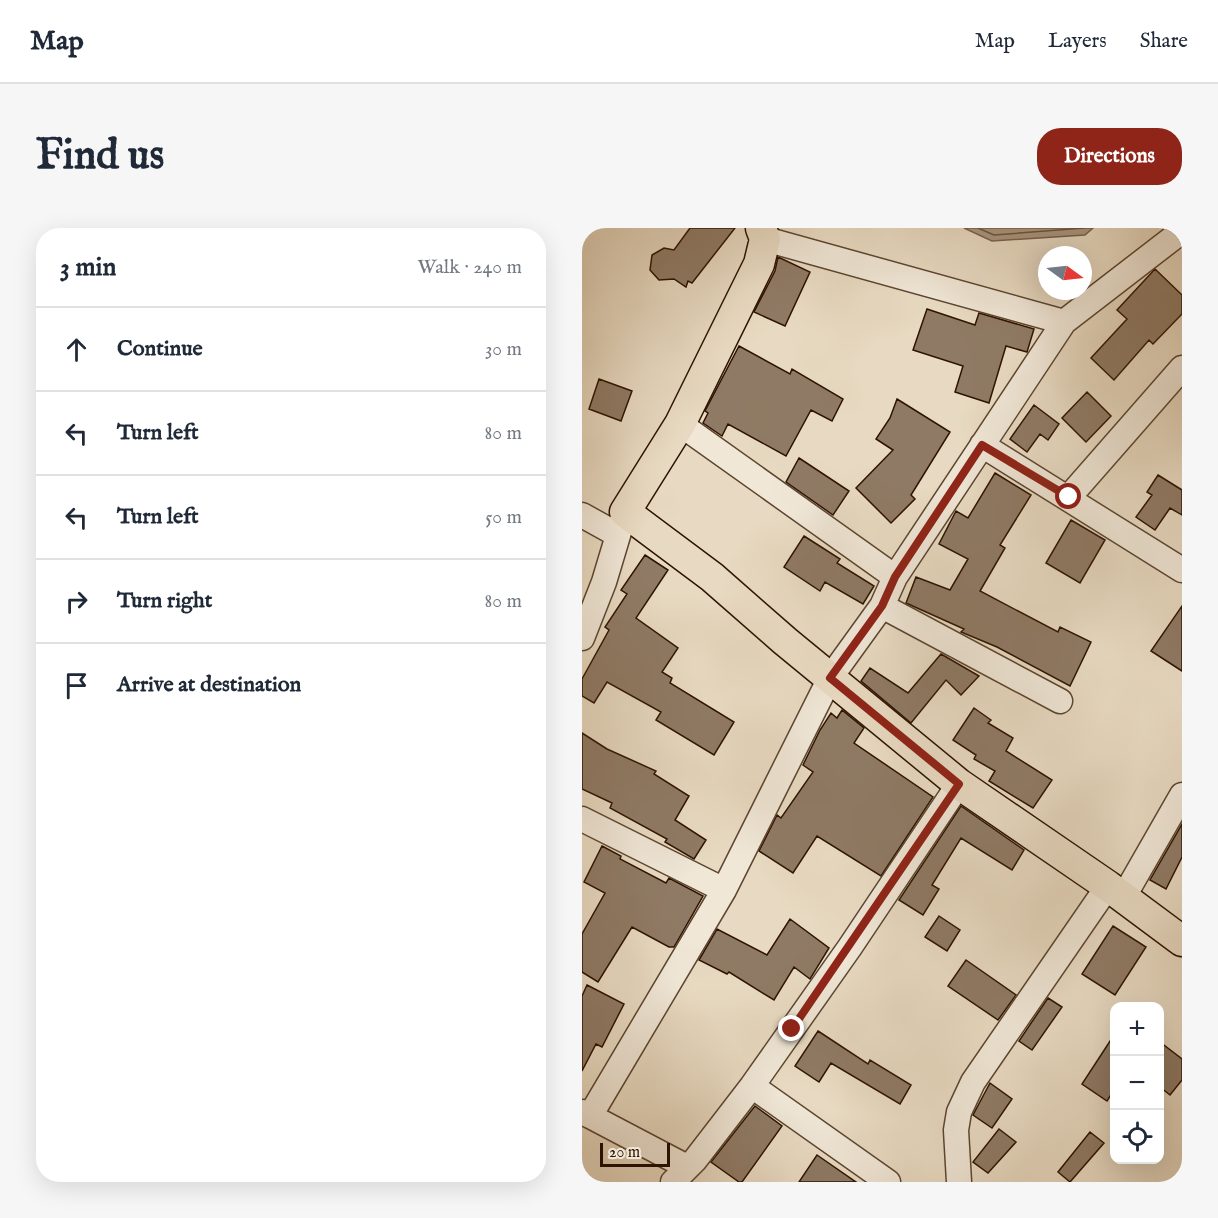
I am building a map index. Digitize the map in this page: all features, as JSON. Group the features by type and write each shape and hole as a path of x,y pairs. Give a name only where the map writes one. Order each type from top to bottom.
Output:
{"main road":[{"path":"763,234 759,264 680,424 621,523 712,577 959,784 1182,941"}],"street":[{"path":"959,784 850,947 752,1086 680,1174 586,1114 724,890 830,678 882,606 895,577 1064,322 1182,231"},
{"path":"763,234 1064,322"},
{"path":"1069,497 1182,368"},
{"path":"680,424 895,577"},
{"path":"982,445 1069,497 1182,570"},
{"path":"582,515 621,523 604,582 582,638"},
{"path":"882,606 1060,701"},
{"path":"959,1182 956,1130 959,1112 973,1082 1115,892 1182,795"},
{"path":"582,819 724,890"},
{"path":"752,1086 888,1182"}],"water":[{"path":"964,228 1093,228 1085,235 992,241"}],"building":[{"path":"690,228 735,228 692,283 688,281 686,287 674,279 659,280 650,270 652,255 664,248 674,250"},
{"path":"778,257 810,272 785,326 754,312 775,271"},
{"path":"1155,269 1182,295 1182,314 1153,344 1149,340 1114,380 1091,358 1127,319 1117,310"},
{"path":"927,309 975,325 979,313 1034,329 1027,352 1006,346 989,403 955,392 963,366 913,350"},
{"path":"739,346 790,374 792,369 843,399 832,421 811,410 786,456 728,424 722,436 703,423 708,413 705,411"},
{"path":"599,379 632,391 621,421 589,409"},
{"path":"1087,392 1111,416 1086,442 1062,418"},
{"path":"897,399 950,432 911,495 915,499 891,523 856,488 893,450 876,439 890,418"},
{"path":"1034,405 1059,424 1048,440 1040,434 1027,452 1010,439"},
{"path":"799,458 849,491 833,515 786,482"},
{"path":"995,473 1031,495 1000,545 1005,548 980,591 1058,632 1060,627 1091,642 1070,686 997,647 961,632 964,629 906,603 916,577 950,590 968,559 939,544 956,511 968,518"},
{"path":"1158,475 1182,490 1182,515 1170,508 1155,530 1136,517 1152,495 1147,492"},
{"path":"1071,520 1105,540 1080,583 1046,563"},
{"path":"804,536 840,559 837,563 874,586 863,604 825,582 820,591 784,567"},
{"path":"645,555 668,570 636,618 678,648 662,672 672,678 670,683 734,722 714,755 656,720 661,712 607,682 594,703 582,696 582,679 609,630 605,627 627,594 621,590"},
{"path":"1182,606 1182,671 1151,651"},
{"path":"941,654 979,676 961,695 946,680 911,723 861,681 870,668 908,693"},
{"path":"974,708 991,720 988,723 1013,738 1006,751 1052,780 1033,808 989,781 995,771 974,759 976,755 953,740"},
{"path":"842,710 864,728 854,743 933,797 881,876 817,836 793,873 759,851 777,815 781,818 813,772 803,765 820,730 831,713 837,718"},
{"path":"582,733 607,749 656,771 654,774 689,796 675,820 706,840 694,859 665,842 667,839 610,808 612,803 582,789"},
{"path":"961,806 1024,850 1012,870 961,838 932,885 939,889 923,915 899,900"},
{"path":"1182,824 1182,857 1166,889 1150,880"},
{"path":"602,846 621,856 620,859 666,883 669,878 703,896 674,947 669,947 632,927 598,982 582,972 582,934 605,893 584,882"},
{"path":"939,916 960,930 947,951 925,937"},
{"path":"790,919 829,948 810,979 794,967 774,1000 729,972 727,974 699,960 717,929 767,955"},
{"path":"1113,926 1146,947 1115,995 1082,974"},
{"path":"966,960 1016,995 998,1020 948,986"},
{"path":"587,985 624,1004 602,1047 596,1044 582,1071 582,996"},
{"path":"1048,998 1062,1007 1032,1050 1019,1041"},
{"path":"818,1031 868,1064 870,1060 911,1085 900,1104 831,1063 819,1082 795,1066"},
{"path":"1110,1041 1110,1096 1107,1101 1082,1084"},
{"path":"1164,1045 1182,1059 1182,1080 1170,1095 1164,1090"},
{"path":"990,1083 1012,1099 992,1128 973,1115"},
{"path":"755,1106 782,1126 742,1182 739,1182 711,1162"},
{"path":"999,1129 1016,1142 988,1173 973,1162"},
{"path":"1090,1132 1104,1143 1070,1182 1058,1172"},
{"path":"817,1155 856,1182 799,1182"}],"route":[{"path":"792,1029 959,784 830,678 882,606 895,577 982,445 1069,497"}]}
